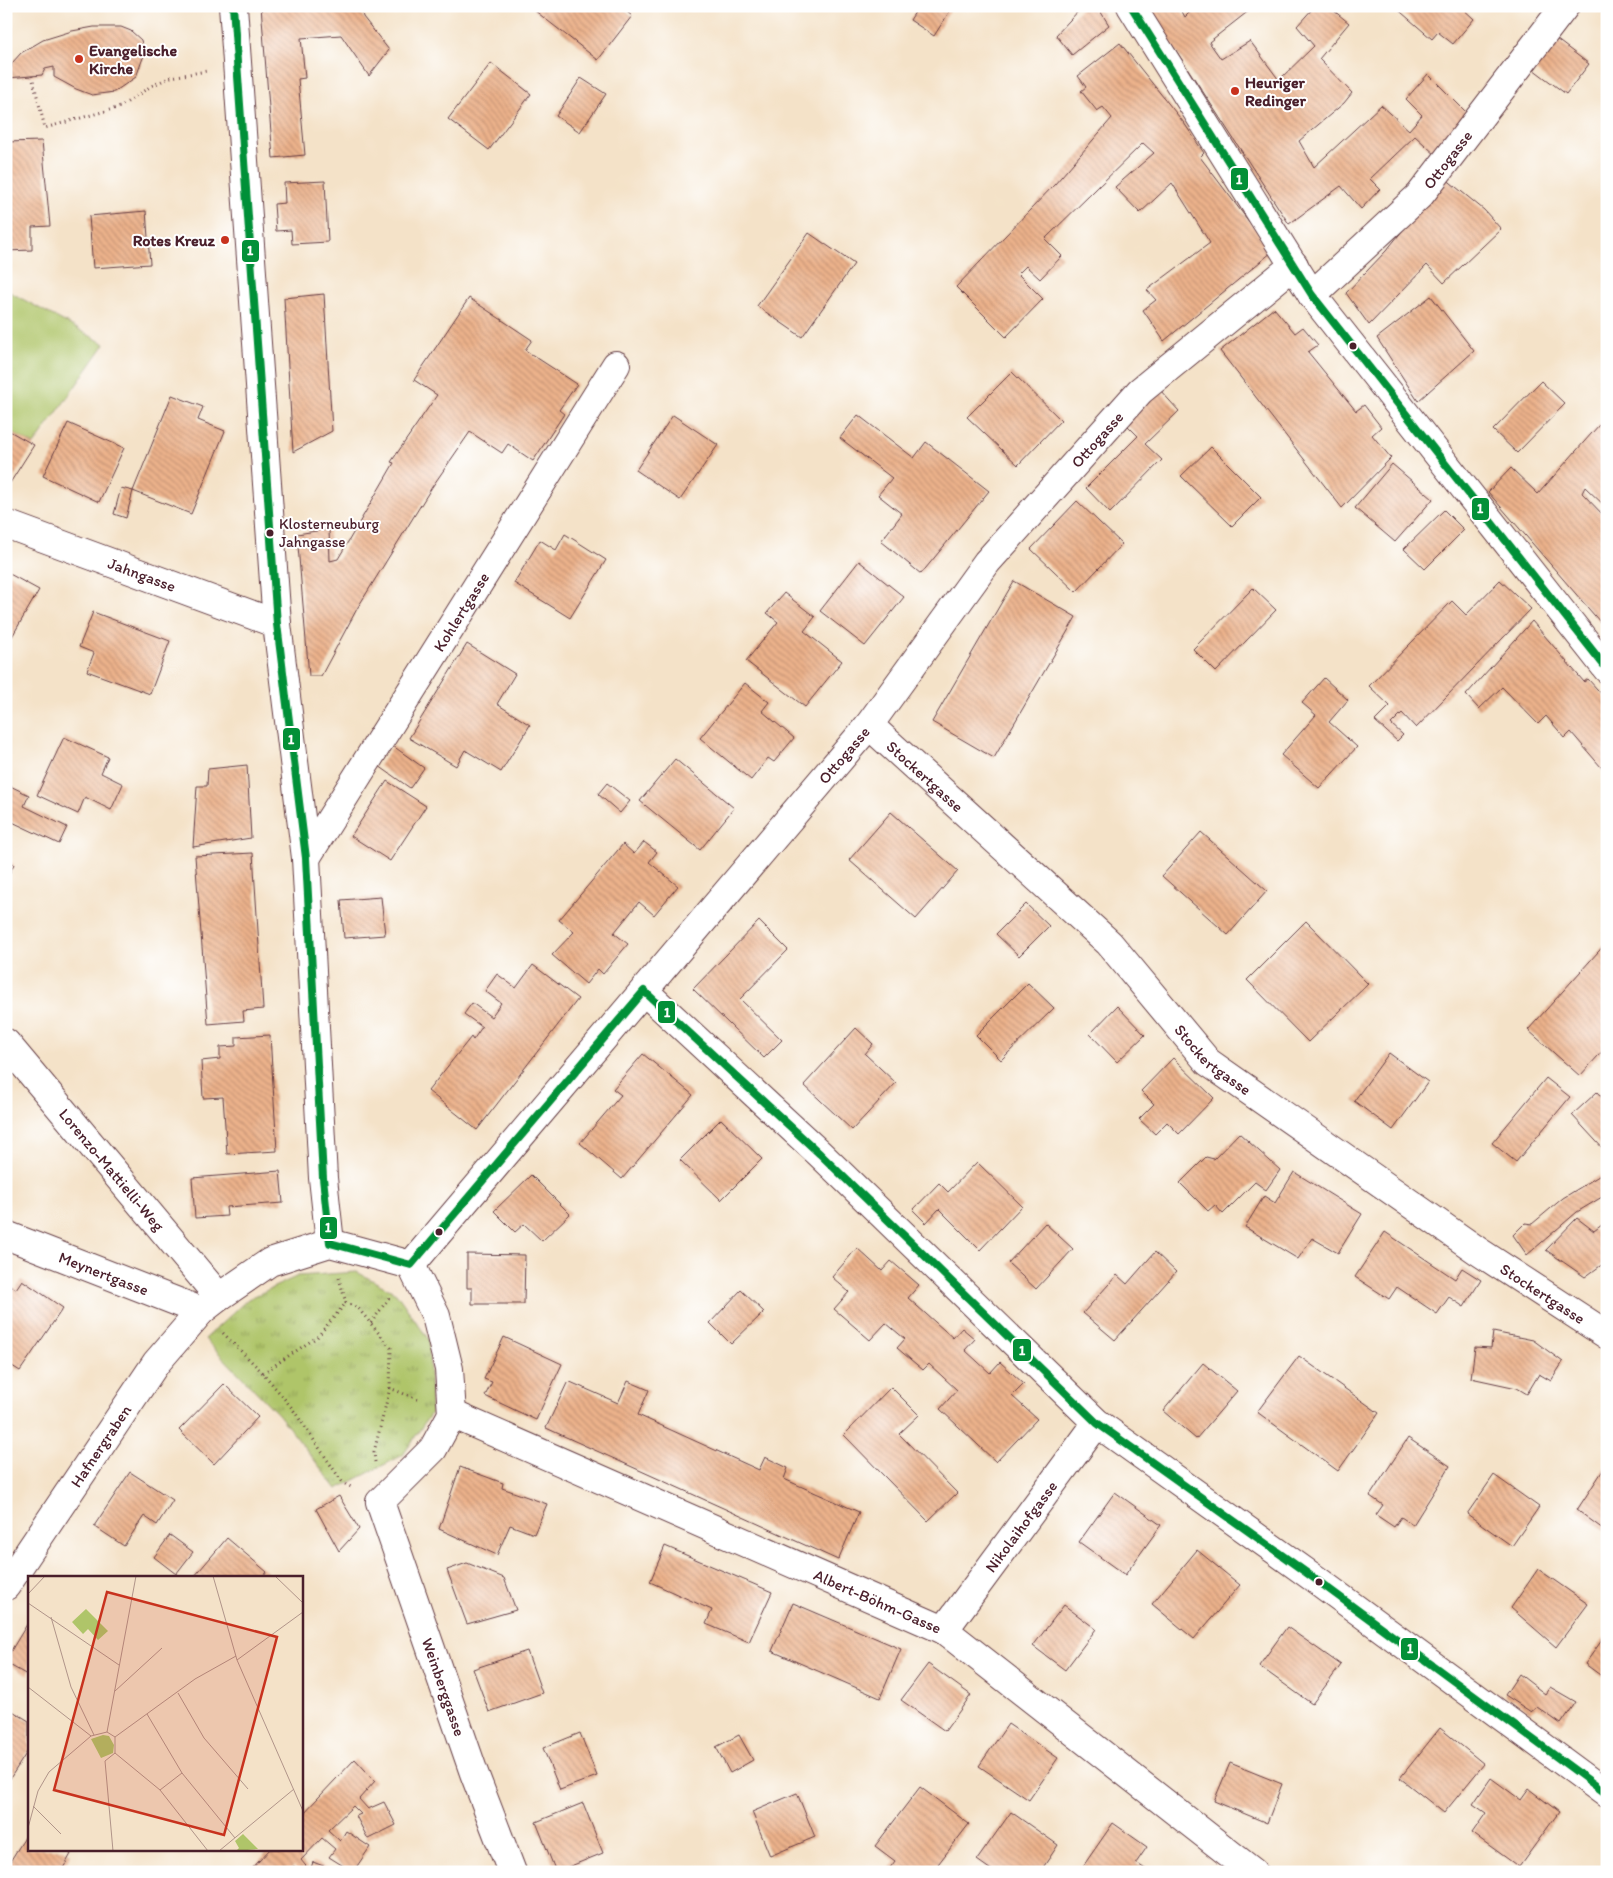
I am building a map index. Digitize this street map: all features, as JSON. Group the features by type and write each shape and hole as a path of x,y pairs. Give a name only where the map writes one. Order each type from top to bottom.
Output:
{"street":[{"path":"233,6 277,624 306,858 323,1178 330,1244 411,1265 436,1316 450,1369 452,1414 433,1449 380,1502"},
{"path":"1131,6 1312,295 1607,669"},
{"name":"Ottogasse","path":"1312,295 1420,195 1565,6"},
{"name":"Ottogasse","path":"411,1265 869,725 987,562 1140,391 1294,265"},
{"name":"Kohlertgasse","path":"306,858 616,365"},
{"name":"Jahngasse","path":"6,524 277,624"},
{"name":"Stockertgasse","path":"869,725 1109,943 1208,1062 1478,1251 1607,1335"},
{"path":"644,991 820,1154 1097,1423 1326,1587 1607,1794"},
{"name":"Lorenzo-Mattielli-Weg","path":"6,1043 210,1304"},
{"name":"Meynertgasse","path":"6,1235 210,1304"},
{"name":"Hafnergraben","path":"6,1586 156,1363 210,1304 270,1262 330,1244"},
{"name":"Albert-Böhm-Gasse","path":"452,1414 944,1630 1253,1872"},
{"name":"Nikolaihofgasse","path":"944,1630 1097,1423"},
{"name":"Weinberggasse","path":"380,1502 474,1773 512,1872"}],"path":[{"path":"32,76 45,128 120,107 151,86 171,77 237,66"},
{"path":"330,1244 346,1303"},
{"path":"263,1373 317,1337 346,1303"},
{"path":"346,1303 358,1308 391,1348 390,1388 374,1452 380,1502"},
{"path":"210,1304 292,1408 343,1483 380,1502"},
{"path":"390,1388 452,1414"}],"green space":[{"path":"6,290 105,344 34,445 6,429"},
{"path":"357,1272 396,1293 429,1340 431,1413 403,1455 337,1489 279,1415 205,1339 248,1299 298,1276"}],"building":[{"path":"261,6 291,6 291,9 360,6 363,17 389,50 369,76 341,35 301,38 305,78 298,79 305,155 273,158"},
{"path":"537,6 620,6 632,16 598,60 534,10"},
{"path":"919,6 953,6 934,36 910,20"},
{"path":"1083,6 1097,6 1109,25 1072,55 1056,35"},
{"path":"1147,6 1179,6 1185,17 1196,6 1255,6 1209,42 1221,59 1250,41 1279,80 1314,46 1297,26 1315,6 1328,6 1349,23 1319,59 1352,93 1344,103 1299,141 1314,167 1381,105 1409,130 1422,115 1406,99 1428,74 1472,118 1437,156 1415,136 1370,179 1380,189 1361,209 1341,186 1289,224"},
{"path":"1394,6 1460,6 1474,19 1453,44 1438,32 1432,39"},
{"path":"1594,6 1607,6 1607,15"},
{"name":"Evangelische Kirche","path":"94,27 121,27 131,31 141,40 144,55 136,77 114,92 92,95 76,89 54,77 54,67 45,69 42,75 8,78 12,63 21,53 43,40 72,31"},
{"path":"1556,39 1589,64 1566,94 1533,69"},
{"path":"1120,43 1184,123 1204,153 1200,157 1272,252 1164,341 1143,310 1156,300 1147,290 1210,243 1172,183 1140,213 1115,187 1154,153 1143,143 1045,239 1062,256 1040,279 1026,266 1018,274 1043,299 1006,337 956,287 1055,184 1112,118 1103,107 1097,111 1081,91 1086,87 1078,76"},
{"path":"491,63 531,94 489,150 448,119"},
{"path":"581,78 606,94 580,132 556,116"},
{"path":"42,141 50,226 32,227 32,250 6,251 6,142"},
{"path":"1445,178 1484,210 1501,229 1444,283 1427,265 1369,325 1346,293 1386,251"},
{"path":"325,181 328,242 292,244 291,230 276,231 274,204 285,203 284,183"},
{"path":"146,211 150,264 93,268 89,216"},
{"path":"809,233 854,264 802,337 757,306"},
{"path":"324,294 332,431 293,452 284,298"},
{"path":"1431,296 1474,351 1418,401 1377,338"},
{"path":"469,298 532,340 525,350 577,384 559,410 564,414 533,461 508,444 502,453 470,432 432,487 358,607 321,676 309,676 297,534 329,529 330,561 338,559 394,463 391,462 437,395 414,380"},
{"path":"1274,308 1295,333 1303,327 1318,345 1308,352 1356,411 1364,405 1381,427 1372,435 1391,458 1342,508 1220,351"},
{"path":"1012,372 1061,420 1018,465 967,417"},
{"path":"1541,381 1565,404 1517,453 1493,430"},
{"path":"1160,390 1179,411 1145,444 1162,460 1110,513 1086,488 1138,436 1125,423"},
{"path":"172,395 203,407 198,420 225,431 191,514 133,491"},
{"path":"673,415 718,445 680,500 636,470"},
{"path":"858,415 914,458 926,442 989,491 921,574 881,541 902,514 878,495 892,478 840,438"},
{"path":"1607,416 1607,508 1585,487 1582,493 1607,519 1607,630 1488,492 1511,468 1538,494"},
{"path":"68,423 124,448 99,502 43,476"},
{"path":"6,429 34,445 10,483 6,481"},
{"path":"1211,447 1261,497 1232,526 1181,476"},
{"path":"1392,464 1433,499 1395,542 1355,508"},
{"path":"121,488 133,491 126,518 114,514"},
{"path":"1077,501 1122,544 1076,592 1031,549"},
{"path":"1444,510 1464,530 1425,569 1404,549"},
{"path":"565,534 606,560 570,618 514,583 540,540 556,550"},
{"path":"859,561 904,597 865,646 820,611"},
{"path":"6,572 39,590 6,647"},
{"path":"1500,580 1531,609 1416,728 1402,713 1391,724 1403,735 1397,741 1375,721 1390,706 1369,686 1452,601 1466,615"},
{"path":"1014,581 1076,617 994,758 932,722"},
{"path":"1253,588 1276,610 1216,672 1193,649"},
{"path":"784,593 815,617 804,631 842,661 805,707 746,661 778,622 767,613"},
{"path":"93,612 170,641 150,694 87,671 94,653 79,647"},
{"path":"1532,621 1584,682 1588,679 1607,700 1607,774 1571,732 1565,738 1546,716 1538,724 1502,687 1479,709 1466,695"},
{"path":"467,644 515,674 497,704 530,725 501,772 465,750 456,766 409,738"},
{"path":"1324,678 1348,700 1329,722 1357,747 1319,788 1281,755 1316,715 1302,703"},
{"path":"745,683 769,702 762,711 794,738 774,762 768,758 751,780 700,738"},
{"path":"64,737 108,757 101,773 123,784 111,810 85,797 78,814 37,795"},
{"path":"393,746 424,768 410,788 379,766"},
{"path":"675,759 734,808 700,850 640,801"},
{"path":"247,765 251,838 193,847 197,786 207,786 208,769"},
{"path":"387,781 426,806 390,861 351,836"},
{"path":"607,783 630,801 620,813 598,794"},
{"path":"6,784 29,795 24,806 67,827 59,844 6,819"},
{"path":"891,812 958,871 916,919 849,860"},
{"path":"1201,832 1267,891 1228,935 1162,876"},
{"path":"644,842 657,852 649,862 678,886 654,915 639,902 614,933 628,944 603,974 598,969 586,984 552,955 574,932 559,920 623,844 634,854"},
{"path":"253,853 263,1009 243,1011 244,1021 208,1024 195,856"},
{"path":"6,860 14,864 6,880"},
{"path":"381,897 385,935 344,938 341,900"},
{"path":"1026,904 1049,926 1019,956 996,934"},
{"path":"759,921 788,950 740,999 782,1040 764,1058 693,989"},
{"path":"1306,921 1368,984 1308,1042 1247,980"},
{"path":"1607,942 1607,1046 1580,1076 1528,1030"},
{"path":"533,965 578,999 477,1130 428,1091 471,1037 473,1040 482,1027 464,1014 472,1003 491,1017 501,1003 485,991 497,974 516,988"},
{"path":"1028,983 1054,1008 1001,1060 976,1035"},
{"path":"1117,1006 1145,1035 1117,1062 1090,1034"},
{"path":"856,1028 873,1044 865,1054 896,1083 852,1130 804,1085"},
{"path":"270,1035 277,1151 227,1154 223,1097 203,1098 201,1061 220,1059 220,1047 236,1046 236,1037"},
{"path":"1389,1053 1428,1082 1393,1130 1354,1101"},
{"path":"643,1054 693,1095 622,1179 580,1143 621,1095 613,1089"},
{"path":"1173,1058 1214,1098 1179,1134 1167,1122 1155,1134 1139,1119 1154,1104 1141,1091"},
{"path":"1546,1078 1570,1097 1516,1162 1492,1143"},
{"path":"1597,1092 1607,1103 1607,1153 1572,1115"},
{"path":"721,1119 762,1159 721,1200 680,1160"},
{"path":"1239,1133 1280,1170 1266,1190 1255,1182 1223,1214 1215,1205 1208,1211 1180,1183 1206,1157 1214,1159"},
{"path":"977,1162 1022,1206 980,1250 939,1209 926,1223 913,1210 939,1183 948,1192"},
{"path":"280,1171 283,1203 226,1207 227,1216 195,1218 192,1178"},
{"path":"1607,1171 1607,1194 1577,1212 1527,1255 1513,1235 1525,1223 1532,1224 1563,1198"},
{"path":"1294,1172 1362,1214 1338,1253 1312,1238 1298,1259 1245,1227 1264,1196 1275,1203"},
{"path":"531,1175 570,1214 542,1241 524,1224 515,1232 494,1211"},
{"path":"1577,1218 1594,1231 1607,1221 1607,1261 1585,1277 1546,1250"},
{"path":"1045,1223 1073,1249 1036,1289 1008,1263"},
{"path":"1385,1232 1455,1279 1462,1268 1481,1280 1464,1307 1449,1297 1437,1314 1397,1287 1389,1299 1355,1277"},
{"path":"857,1248 882,1271 891,1261 919,1285 908,1298 953,1338 962,1328 975,1339 965,1350 990,1373 1000,1362 1024,1384 1012,1396 1037,1419 996,1462 940,1409 957,1390 929,1364 923,1370 897,1348 905,1339 886,1323 870,1340 834,1309 849,1292 832,1277"},
{"path":"1155,1252 1176,1272 1115,1340 1083,1313 1117,1275 1127,1284"},
{"path":"467,1254 525,1255 524,1304 472,1304 472,1288 467,1288"},
{"path":"22,1280 63,1308 20,1371 6,1362 6,1283 16,1289"},
{"path":"741,1290 764,1312 731,1344 710,1323"},
{"path":"1493,1332 1533,1340 1563,1362 1551,1381 1539,1374 1527,1394 1517,1388 1471,1378 1475,1347 1491,1348"},
{"path":"504,1337 562,1364 536,1420 485,1396 492,1382 484,1379"},
{"path":"1299,1356 1379,1413 1338,1471 1257,1412"},
{"path":"1203,1363 1237,1391 1196,1439 1163,1411"},
{"path":"568,1381 618,1403 628,1381 649,1390 638,1415 759,1470 765,1457 788,1468 784,1479 859,1512 838,1560 546,1428"},
{"path":"224,1384 258,1417 214,1464 179,1430"},
{"path":"891,1387 919,1415 899,1434 957,1493 928,1521 844,1435"},
{"path":"1408,1438 1450,1466 1413,1525 1401,1517 1394,1527 1376,1515 1383,1505 1370,1496"},
{"path":"1607,1464 1607,1532 1577,1510"},
{"path":"460,1467 503,1483 502,1488 547,1504 534,1534 510,1525 497,1555 439,1529"},
{"path":"130,1472 173,1500 157,1525 144,1516 124,1546 94,1526"},
{"path":"1494,1475 1539,1507 1512,1546 1467,1514"},
{"path":"1115,1492 1161,1525 1125,1575 1079,1542"},
{"path":"339,1496 359,1529 339,1551 316,1509"},
{"path":"170,1535 193,1552 176,1574 154,1557"},
{"path":"227,1538 267,1572 264,1576 195,1576"},
{"path":"665,1546 772,1592 749,1642 706,1624 712,1610 650,1582"},
{"path":"1197,1550 1240,1585 1194,1639 1152,1604"},
{"path":"467,1563 504,1578 516,1610 467,1624 447,1570"},
{"path":"1538,1569 1588,1604 1556,1647 1511,1608"},
{"path":"793,1603 901,1649 880,1698 772,1651"},
{"path":"1064,1605 1096,1629 1065,1670 1033,1646"},
{"path":"28,1623 28,1675 6,1663 6,1659"},
{"path":"1287,1627 1341,1665 1312,1704 1259,1666"},
{"path":"1607,1633 1607,1680 1585,1664"},
{"path":"527,1651 542,1693 489,1712 473,1669"},
{"path":"928,1664 971,1695 945,1731 901,1700"},
{"path":"1519,1674 1545,1694 1550,1687 1576,1702 1561,1724 1537,1707 1531,1712 1505,1695"},
{"path":"6,1707 28,1720 28,1751 9,1780 6,1778"},
{"path":"1008,1724 1058,1758 1029,1800 979,1766"},
{"path":"1440,1728 1484,1764 1444,1813 1400,1778"},
{"path":"580,1733 597,1776 560,1790 543,1748"},
{"path":"739,1735 753,1760 730,1773 716,1747"},
{"path":"355,1759 375,1781 359,1799 368,1809 384,1802 396,1825 368,1839 356,1816 361,1814 353,1806 328,1830 340,1841 346,1831 370,1847 353,1872 329,1857 335,1849 322,1838 301,1860 310,1871 313,1862 339,1872 299,1872 294,1866 289,1872 249,1872 269,1850 302,1850 302,1815"},
{"path":"1230,1763 1282,1784 1267,1823 1214,1801"},
{"path":"1491,1778 1521,1800 1529,1789 1559,1812 1519,1867 1472,1833 1486,1813 1473,1804"},
{"path":"920,1787 969,1824 932,1872 887,1872 895,1861 875,1846"},
{"path":"797,1793 815,1837 770,1856 752,1812"},
{"path":"583,1803 603,1853 556,1872 536,1822"},
{"path":"1011,1812 1058,1845 1040,1872 994,1872 977,1860"},
{"path":"1113,1823 1147,1847 1136,1863 1150,1872 1079,1872"},
{"path":"28,1833 28,1850 65,1850 71,1854 61,1872 6,1872 6,1868"}],"transit line":[{"name":"1","path":"233,6 277,624 306,858 323,1178 330,1243 411,1265 644,991 820,1154 1097,1423 1318,1581 1607,1794"},
{"name":"1","path":"1131,6 1312,295 1607,669"}],"place":[{"name":"Evangelische Kirche","path":"79,59"},
{"name":"Heuriger Redinger","path":"1235,91"},
{"name":"Rotes Kreuz","path":"225,240"},
{"name":"Klosterneuburg Jahngasse","path":"270,533"}]}
